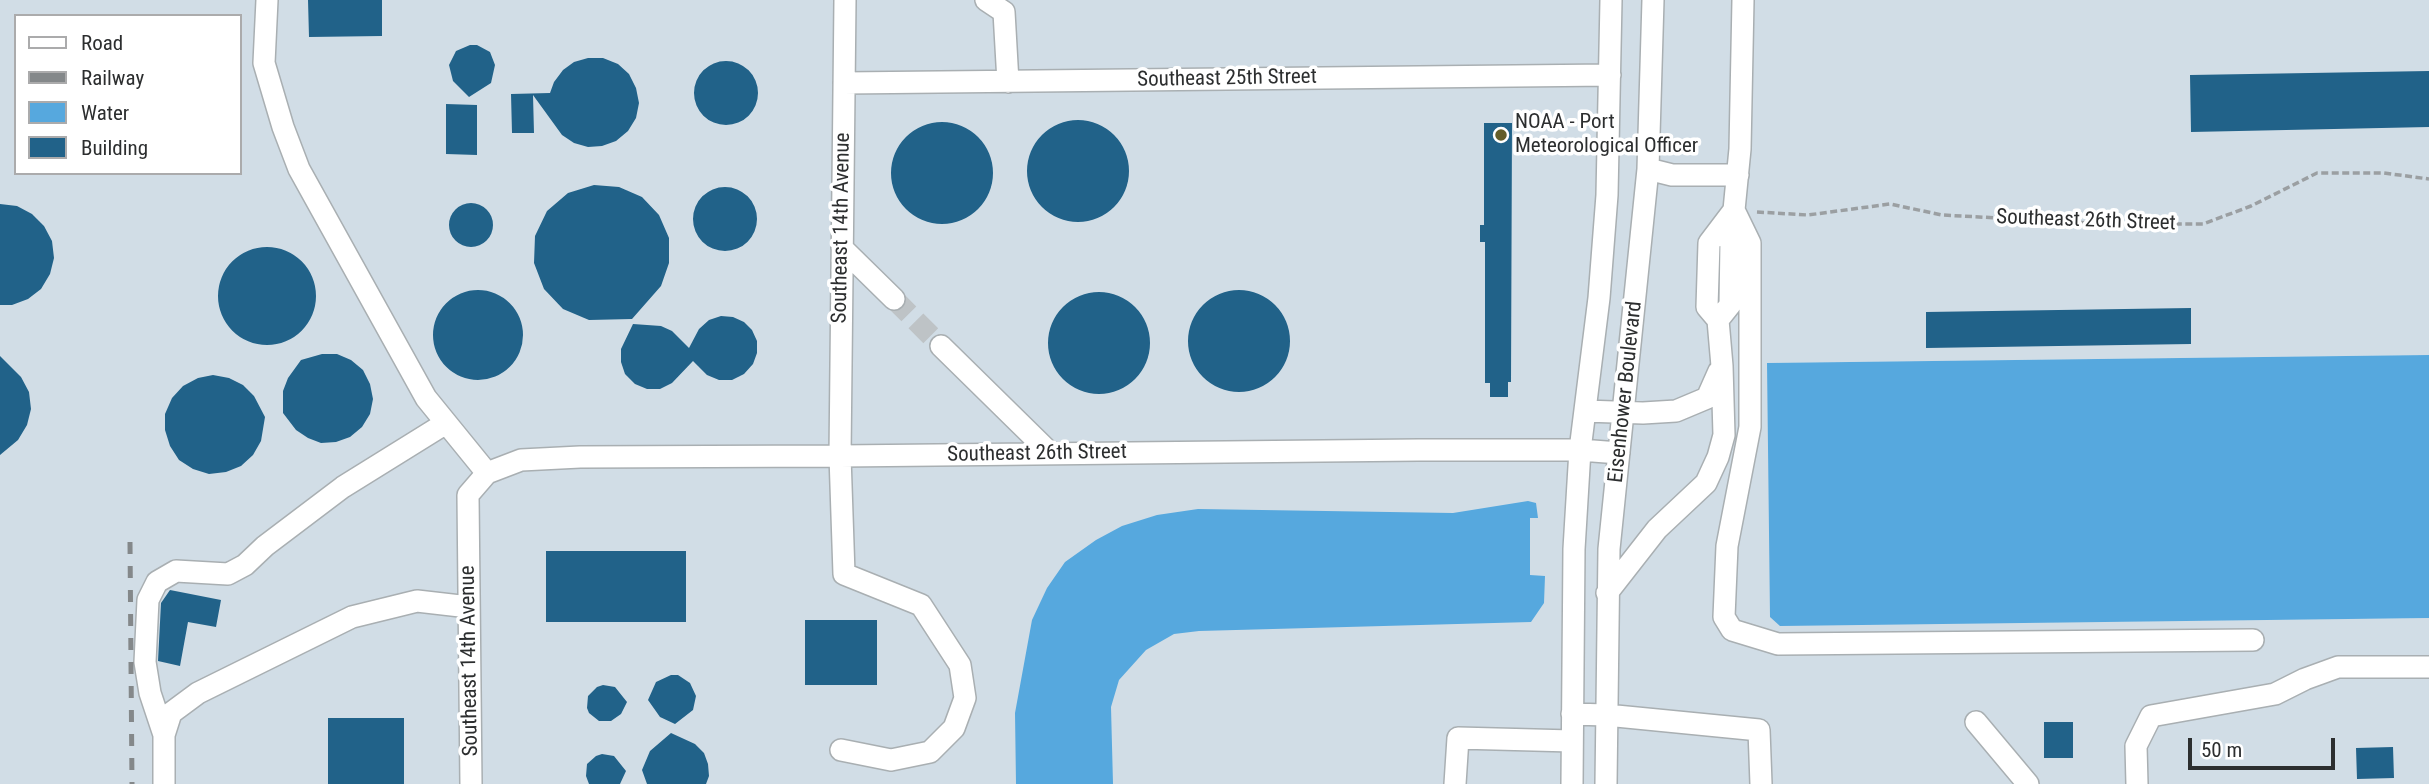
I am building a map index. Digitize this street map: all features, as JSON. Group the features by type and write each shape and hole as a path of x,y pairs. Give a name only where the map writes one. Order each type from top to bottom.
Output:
{"street":[{"path":"267,0 264,63 299,169 426,398 487,473"},
{"name":"Southeast 14th Avenue","path":"841,750 891,760 930,752 954,728 965,698 960,665 921,605 844,574 840,456 845,0"},
{"path":"986,0 1004,12 1007,82"},
{"path":"1597,0 1610,75"},
{"name":"Eisenhower Boulevard","path":"1572,784 1574,549 1580,450 1600,285 1607,195 1611,0"},
{"name":"Eisenhower Boulevard","path":"1606,784 1607,593 1648,169 1653,0"},
{"path":"1607,593 1657,529 1706,483 1718,457 1724,435 1718,320 1730,305 1731,242 1719,230 1734,210 1738,175 1744,0"},
{"name":"Southeast 25th Street","path":"844,83 1610,75"},
{"path":"1648,169 1672,174 1738,175"},
{"path":"1734,210 1751,243 1750,427 1727,546 1724,617 1732,630 1778,644 2253,640"},
{"path":"842,248 894,299"},
{"path":"941,346 1051,454"},
{"path":"1585,411 1676,411 1707,398 1722,366"},
{"path":"164,735 150,692 145,662 148,600 157,582 176,571 228,574 245,565 343,487 446,423"},
{"name":"Southeast 26th Street","path":"468,495 487,473 521,460 580,457 1580,450 1619,453"},
{"name":"Southeast 14th Avenue","path":"468,495 471,784"},
{"path":"164,784 164,735 171,713 198,693 352,617 417,601 469,607"},
{"path":"2137,784 2136,746 2151,716 2275,694 2305,678 2338,667 2429,667"},
{"path":"1572,715 1606,715 1759,730 1761,784"},
{"path":"1976,722 2028,784"},
{"path":"1455,784 1458,738 1572,741"}],"path":[{"name":"Southeast 26th Street","path":"1734,210 1808,215 1890,204 1942,215 2110,224 2203,224 2251,206 2317,173 2384,173 2429,179"}],"shaded area":[{"path":"0,0 2429,0 2429,355 1767,363 1780,625 2429,618 2429,784 0,784"}],"water":[{"path":"2429,355 2429,618 1780,626 1770,617 1767,363"},
{"path":"1528,501 1536,503 1538,518 1530,518 1530,575 1545,576 1544,603 1531,622 1199,631 1174,634 1146,650 1119,680 1111,707 1113,784 1016,784 1015,713 1032,620 1047,588 1065,562 1096,540 1122,526 1157,515 1198,509 1453,513"}],"building":[{"path":"308,0 382,0 382,36 309,37"},
{"path":"477,45 490,52 495,65 491,83 469,97 453,81 449,65 456,51"},
{"path":"603,58 618,64 629,74 639,103 636,118 628,131 616,141 602,146 588,147 574,143 562,135 533,95 534,133 512,133 511,94 550,93 563,70 574,62"},
{"path":"720,61 732,61 749,70 756,81 756,105 749,116 732,125 720,125 708,120 699,111 694,99 694,87 699,75 708,66"},
{"path":"2429,71 2429,127 2191,132 2190,75"},
{"path":"446,104 477,105 477,155 446,154"},
{"path":"1078,120 1097,124 1114,135 1125,152 1129,171 1125,190 1114,207 1097,218 1078,222 1059,218 1042,207 1031,190 1027,171 1031,152 1042,135 1059,124"},
{"path":"942,122 961,126 978,137 989,154 993,173 989,192 978,209 961,220 942,224 923,220 906,209 895,192 891,173 895,154 906,137 923,126"},
{"path":"1484,123 1512,123 1511,382 1508,382 1508,397 1490,397 1490,383 1485,383 1485,242 1480,242 1480,225 1484,225"},
{"path":"594,185 619,187 642,197 659,215 669,238 669,263 661,286 632,319 589,320 563,309 544,289 534,263 535,236 547,211 568,193"},
{"path":"719,187 731,187 748,196 755,207 755,231 748,242 731,251 719,251 707,246 698,237 693,225 693,213 698,201 707,192"},
{"path":"471,203 486,210 493,225 486,240 471,247 456,240 449,225 456,210"},
{"path":"0,204 17,206 32,214 44,226 52,241 54,258 50,274 41,289 28,299 12,305 0,305"},
{"path":"267,247 286,251 302,261 312,277 316,296 312,315 302,331 286,341 267,345 248,341 232,331 222,315 218,296 222,277 232,261 248,251"},
{"path":"478,290 503,298 515,310 523,335 515,360 503,372 478,380 453,372 441,360 433,335 441,310 453,298"},
{"path":"1239,290 1258,294 1275,305 1286,322 1290,341 1286,360 1275,377 1258,388 1239,392 1220,388 1203,377 1192,360 1188,341 1192,322 1203,305 1220,294"},
{"path":"1099,292 1118,296 1135,307 1146,324 1150,343 1146,362 1135,379 1118,390 1099,394 1080,390 1063,379 1052,362 1048,343 1052,324 1063,307 1080,296"},
{"path":"2191,308 2191,344 1926,348 1926,312"},
{"path":"721,316 744,322 757,341 753,364 744,374 732,380 719,380 707,375 693,361 672,383 660,389 647,389 635,384 625,374 621,349 633,324 661,326 672,331 689,348 699,329 709,320"},
{"path":"322,354 337,354 351,360 363,370 373,399 370,414 362,427 350,437 336,442 321,443 308,438 296,430 283,413 283,391 288,378 301,360"},
{"path":"0,356 21,377 29,392 31,409 27,425 18,440 0,455"},
{"path":"213,375 229,378 243,385 254,396 265,417 261,441 253,455 241,466 226,472 209,474 193,469 179,460 170,446 165,430 165,414 172,398 183,386 198,378"},
{"path":"546,551 686,551 686,622 546,622"},
{"path":"170,590 221,600 216,627 188,622 180,666 158,661 161,603"},
{"path":"805,620 877,620 877,685 805,685"},
{"path":"671,675 678,675 690,683 696,696 693,710 675,724 660,717 648,700 656,682"},
{"path":"603,685 615,687 627,702 621,714 611,721 599,721 587,708 588,696"},
{"path":"328,718 404,718 404,784 328,784"},
{"path":"2044,722 2073,722 2073,758 2044,758"},
{"path":"671,733 695,744 704,753 709,776 706,784 647,784 642,770 650,751"},
{"path":"2393,747 2394,778 2357,779 2356,748"},
{"path":"602,754 614,756 626,771 620,784 589,784 586,776 587,764"}],"tunnel":[{"path":"894,299 941,346"}],"railway":[{"path":"130,542 132,784"}],"place":[{"name":"NOAA - Port Meteorological Officer","path":"1501,135"}]}
